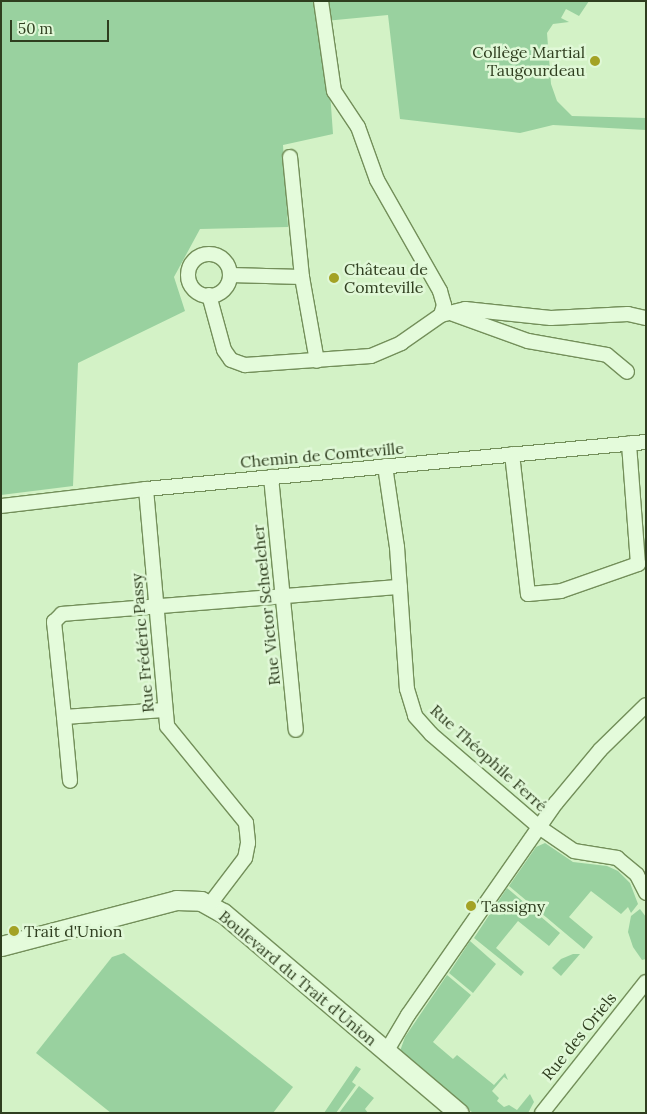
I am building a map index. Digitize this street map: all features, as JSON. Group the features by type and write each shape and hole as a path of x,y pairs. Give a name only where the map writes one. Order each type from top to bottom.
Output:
{"street":[{"path":"321,1 334,91 358,126 377,180 440,291 444,305 441,315"},
{"path":"290,157 302,277 317,362"},
{"path":"207,254 218,256 226,262 230,275 226,288 209,295 198,292 190,284 188,272 193,261 207,254"},
{"path":"230,275 302,277"},
{"path":"209,295 224,350 235,363 245,365 317,362 380,353 441,315 480,308 551,318 628,314 646,318"},
{"path":"441,315 466,316 549,346 607,355 627,372"},
{"name":"Chemin de Comteville","path":"1,506 146,489 646,442"},
{"path":"512,454 528,594 561,591 638,564 629,443"},
{"name":"Rue Théophile Ferré","path":"386,466 400,587 408,689 415,716 432,734 539,826 574,851 617,858 636,875 646,893"},
{"name":"Rue Victor Schœlcher","path":"271,477 296,730"},
{"name":"Rue Frédéric Passy","path":"146,489 164,710 167,726 175,739 246,823 248,843 245,858 210,904"},
{"path":"70,781 54,622 62,614 400,587"},
{"path":"386,1052 413,1007 539,826 600,750 646,705"},
{"path":"64,717 164,710"},
{"name":"Boulevard du Trait d'Union","path":"1,946 176,900 193,899 210,904 458,1113"},
{"name":"Rue des Oriels","path":"542,1113 646,982"}],"green space":[{"path":"1,1 589,1 579,16 566,9 561,18 569,22 553,24 547,33 551,84 557,101 572,116 646,118 646,130 553,125 520,133 400,119 388,15 325,21 333,134 283,145 288,227 200,229 174,277 185,311 78,363 73,486 1,495"},
{"path":"545,843 573,862 607,866 618,871 630,883 638,904 631,913 628,907 621,914 591,891 569,917 593,937 584,949 509,886 536,847"},
{"path":"507,888 560,933 549,946 518,921 496,948 524,972 521,976 474,938"},
{"path":"640,909 646,917 646,959 642,960 633,947 628,932 631,916"},
{"path":"470,941 496,964 473,993 449,973"},
{"path":"124,953 293,1087 273,1113 111,1113 36,1053 112,957"},
{"path":"573,954 580,954 561,976 552,968 561,959"},
{"path":"447,975 471,995 433,1042 453,1059 457,1055 494,1085 505,1073 508,1080 504,1077 492,1091 499,1098 497,1101 504,1107 509,1105 517,1110 530,1094 534,1102 528,1113 473,1113 400,1051 405,1037"},
{"path":"356,1066 361,1069 352,1082 356,1085 336,1113 324,1113"},
{"path":"359,1086 374,1098 365,1109 368,1113 339,1113"}],"place":[{"name":"Collège Martial Taugourdeau","path":"595,61"},
{"name":"Château de Comteville","path":"334,278"},
{"name":"Tassigny","path":"471,906"},
{"name":"Trait d'Union","path":"14,931"}]}
